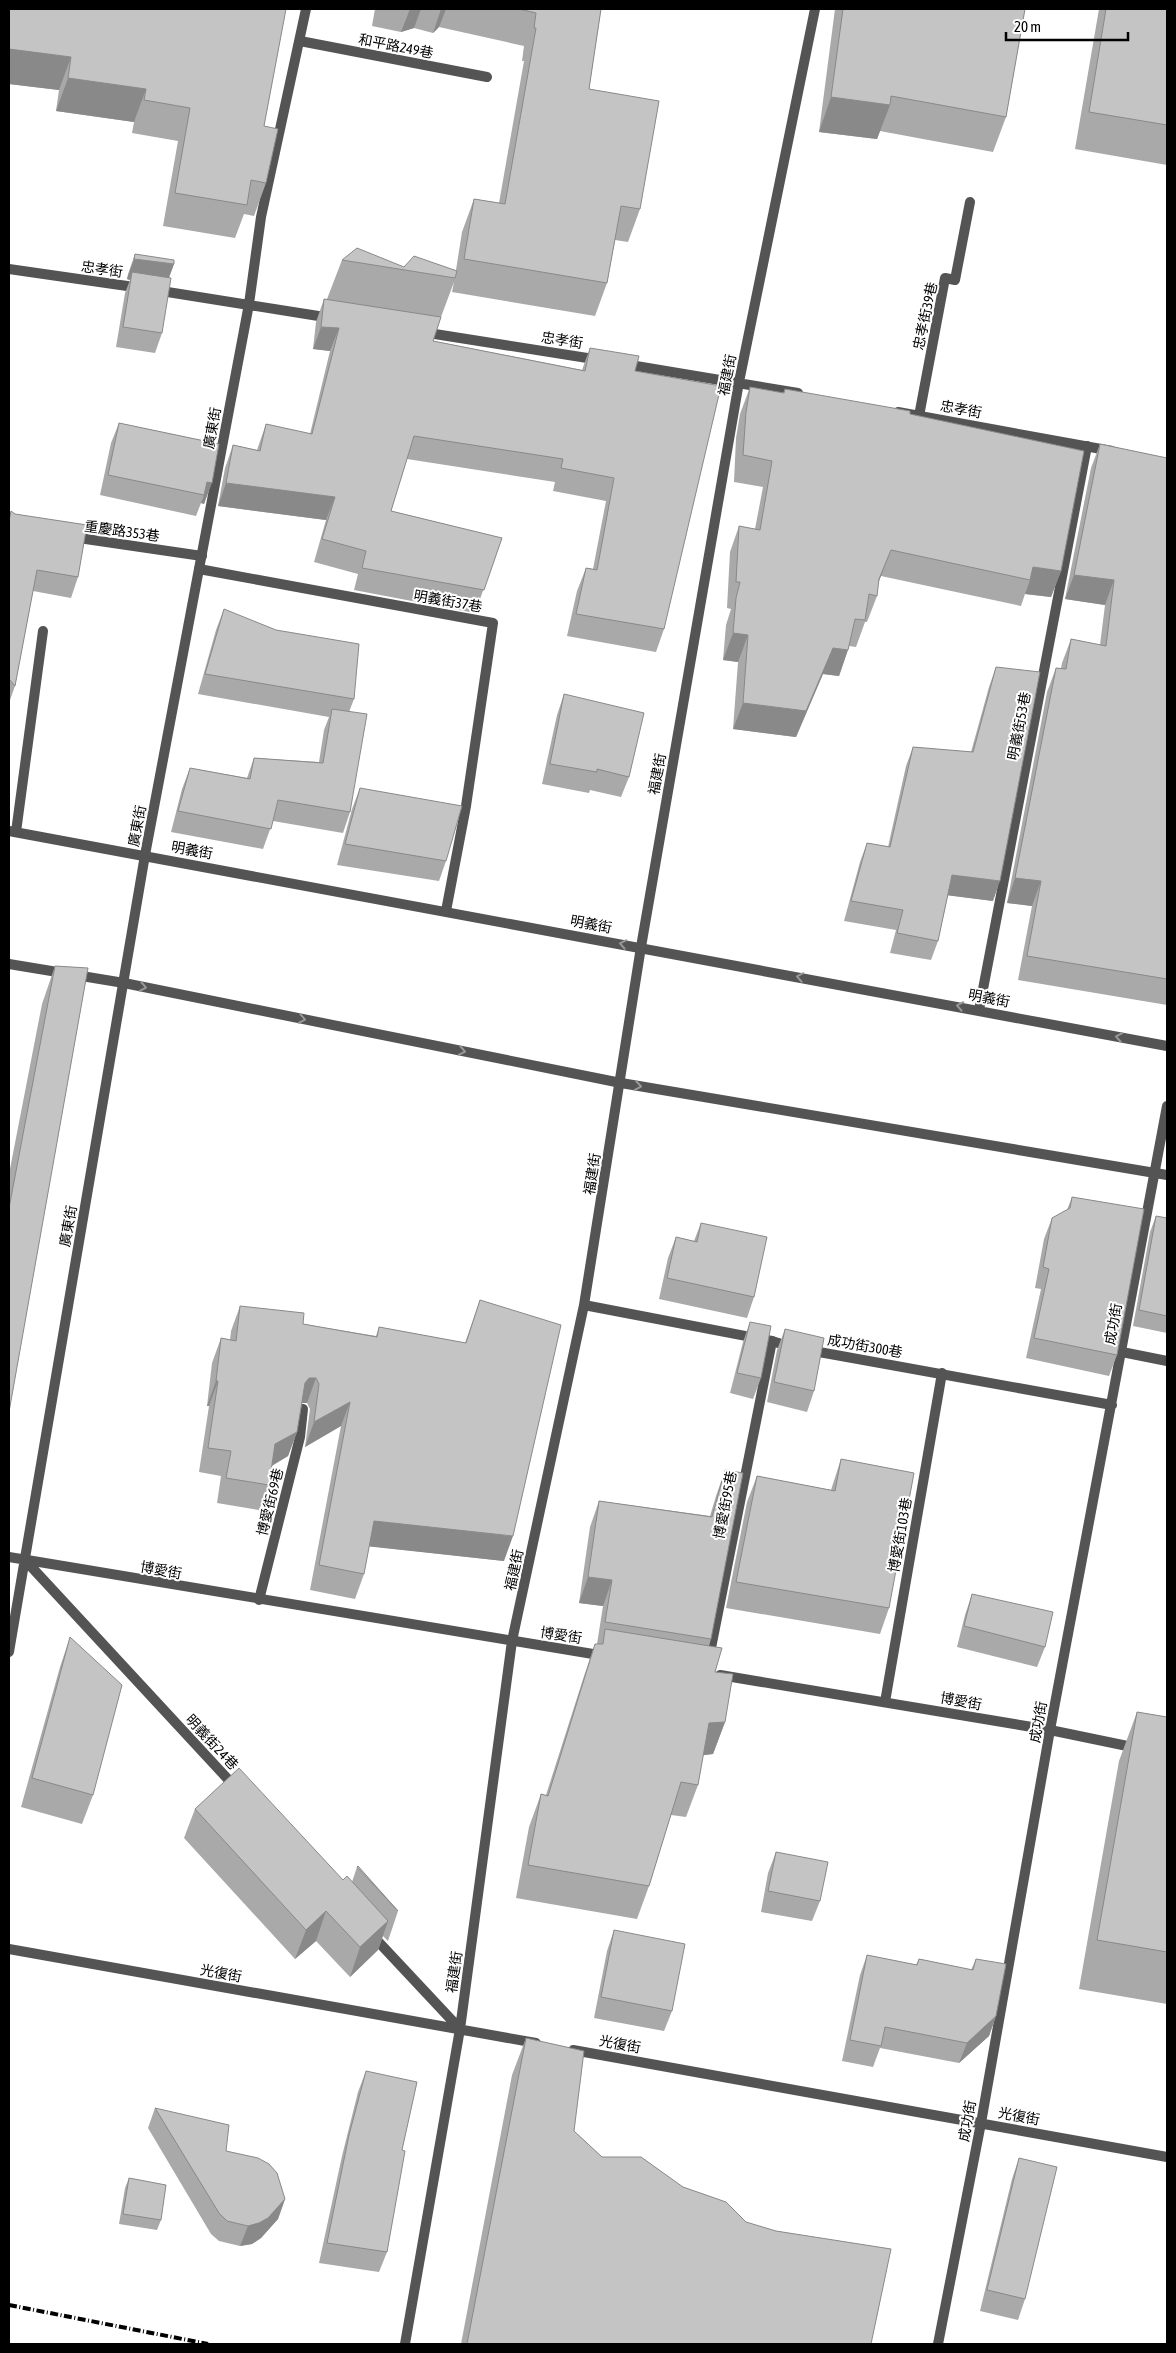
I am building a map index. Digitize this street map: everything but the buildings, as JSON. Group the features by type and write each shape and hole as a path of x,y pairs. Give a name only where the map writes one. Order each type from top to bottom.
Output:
{"street":[{"name":"廣東街","path":"9,1652 145,855 249,304 261,217 306,9"},
{"name":"福建街","path":"405,2344 460,2029 512,1641 584,1305 621,1083 641,947 739,382 815,9"},
{"name":"和平路249巷","path":"300,42 487,77"},
{"name":"忠孝街39巷","path":"919,416 945,278 955,280 970,202"},
{"name":"忠孝街","path":"9,269 346,320"},
{"name":"忠孝街","path":"414,331 805,394"},
{"name":"忠孝街","path":"891,410 1122,453"},
{"name":"明義街53巷","path":"979,1010 1087,446"},
{"name":"重慶路353巷","path":"57,535 202,556"},
{"name":"明義街37巷","path":"199,569 493,623 466,806 446,910"},
{"path":"12,831 42,631"},
{"name":"明義街","path":"12,831 446,910 1167,1046"},
{"path":"9,964 124,983 621,1083 1167,1175"},
{"name":"成功街","path":"938,2344 981,2123 1050,1730 1167,1106"},
{"name":"成功街300巷","path":"584,1305 772,1341 790,1347 1112,1405"},
{"name":"博愛街95巷","path":"712,1674 708,1663 772,1341"},
{"path":"1122,1352 1167,1361"},
{"name":"博愛街103巷","path":"886,1702 942,1373"},
{"name":"博愛街69巷","path":"259,1600 300,1437 303,1409"},
{"name":"博愛街","path":"9,1557 617,1658"},
{"name":"明義街24巷","path":"25,1560 242,1795"},
{"name":"博愛街","path":"712,1674 1050,1730 1148,1750"},
{"path":"365,1927 460,2029"},
{"name":"光復街","path":"9,1949 1167,2157"}],"railway":[{"path":"9,2305 208,2344"}]}
